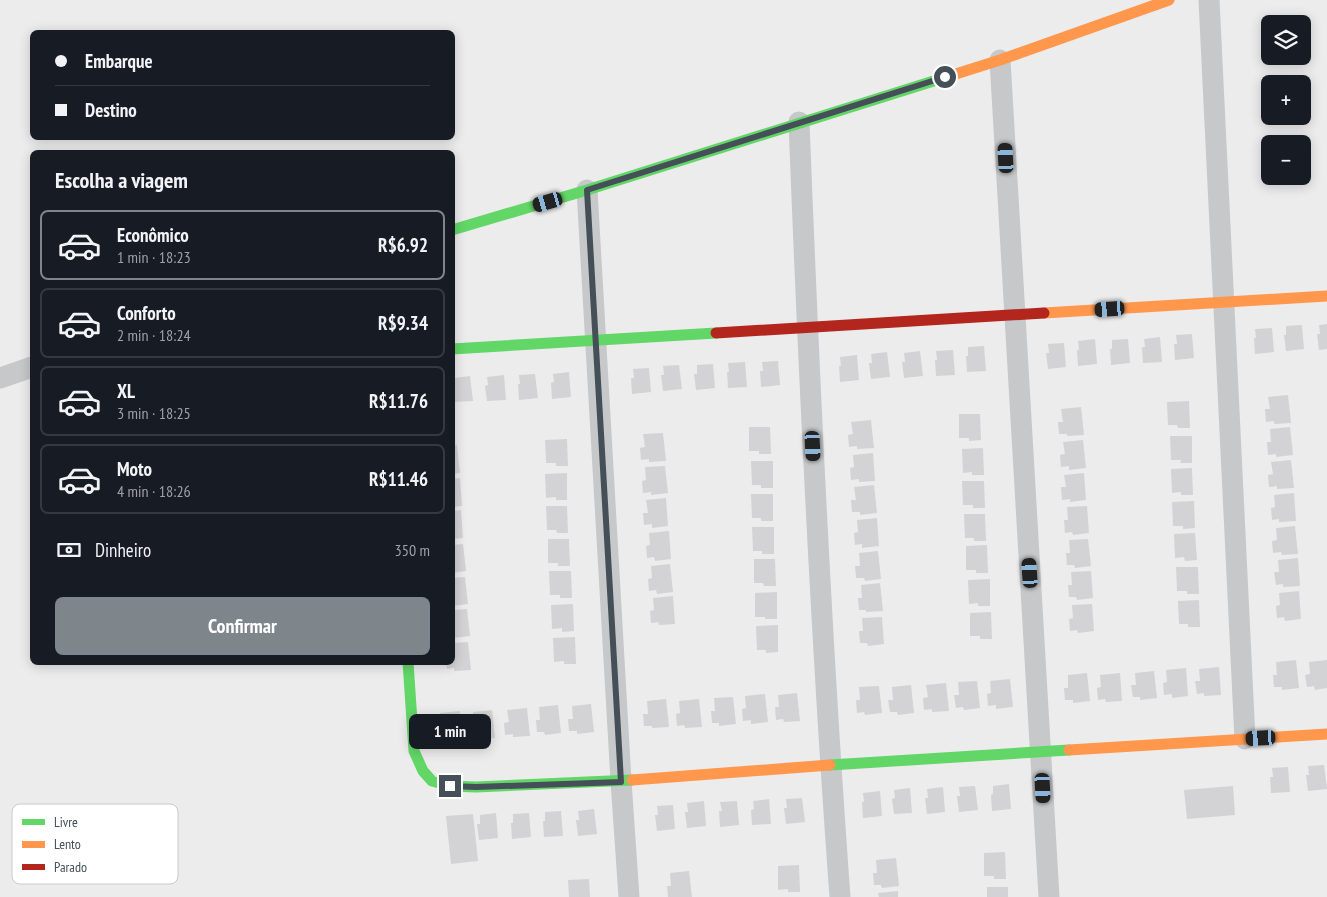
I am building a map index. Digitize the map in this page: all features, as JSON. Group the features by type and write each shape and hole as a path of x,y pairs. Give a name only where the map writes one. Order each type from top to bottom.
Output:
{"street":[{"path":"455,229 587,190 1000,60 1169,0"},
{"path":"1209,0 1245,738"},
{"path":"1000,60 1048,897"},
{"path":"799,122 807,327 830,765 840,897"},
{"path":"587,190 629,897"},
{"path":"455,349 1327,296"},
{"path":"0,378 30,368"},
{"path":"408,665 414,751 423,771 432,781 450,786 476,787 621,782 830,765 1327,734"}],"building":[{"path":"1327,324 1327,349 1319,350 1317,334 1320,334 1319,325"},
{"path":"1302,325 1304,349 1286,351 1284,335 1286,335 1286,326"},
{"path":"1272,328 1274,352 1255,354 1255,329"},
{"path":"1192,334 1194,358 1175,360 1174,344 1177,344 1176,335"},
{"path":"1160,337 1162,362 1143,363 1142,347 1145,347 1144,339"},
{"path":"1095,339 1097,364 1078,366 1078,341"},
{"path":"1128,339 1130,363 1111,365 1110,349 1112,349 1112,340"},
{"path":"1064,343 1066,367 1048,369 1046,353 1049,353 1048,344"},
{"path":"984,346 986,371 967,372 966,356 968,356 968,347"},
{"path":"953,350 955,375 936,376 936,351"},
{"path":"920,351 923,376 904,378 902,362 905,362 904,353"},
{"path":"887,352 890,377 871,379 869,363 872,363 871,354"},
{"path":"857,355 859,380 840,382 840,357"},
{"path":"778,361 780,385 761,387 760,371 763,371 762,362"},
{"path":"745,362 747,387 728,388 728,363"},
{"path":"713,364 715,388 696,390 694,374 697,374 697,365"},
{"path":"679,365 682,389 663,391 661,375 664,375 663,366"},
{"path":"649,368 651,392 632,394 631,378 634,378 633,369"},
{"path":"569,372 571,397 552,399 551,383 554,382 553,374"},
{"path":"535,374 538,398 519,400 519,375"},
{"path":"504,375 506,400 487,401 485,386 488,385 487,377"},
{"path":"470,376 473,401 455,402 455,378"},
{"path":"1288,395 1291,423 1274,424 1274,421 1266,422 1265,409 1270,409 1268,397"},
{"path":"1189,401 1190,428 1178,428 1177,425 1168,425 1167,402"},
{"path":"1081,407 1084,435 1067,436 1067,434 1059,434 1058,422 1063,422 1061,409"},
{"path":"959,414 980,414 981,440 969,441 969,438 959,438"},
{"path":"871,420 874,448 857,449 857,446 849,447 848,435 853,434 851,422"},
{"path":"749,427 770,427 771,454 759,454 759,451 749,451"},
{"path":"1290,427 1293,455 1276,457 1276,454 1268,455 1267,442 1271,442 1270,429"},
{"path":"663,433 666,461 649,462 649,459 641,460 640,448 645,447 643,434"},
{"path":"1170,436 1192,436 1192,463 1180,463 1181,460 1171,460"},
{"path":"567,439 568,466 556,466 556,463 546,463 545,440"},
{"path":"1083,440 1086,468 1069,470 1069,466 1061,467 1060,455 1065,454 1063,442"},
{"path":"455,445 457,445 460,473 455,474"},
{"path":"983,448 984,475 972,475 972,472 963,473 962,449"},
{"path":"873,453 875,481 859,482 859,479 851,480 850,468 854,467 853,455"},
{"path":"1291,460 1294,488 1277,489 1277,486 1269,487 1268,475 1273,474 1271,462"},
{"path":"751,461 773,461 773,488 761,488 761,485 752,485"},
{"path":"665,466 668,493 651,495 651,492 643,493 642,481 646,480 645,467"},
{"path":"1192,468 1193,495 1181,495 1181,492 1172,493 1171,469"},
{"path":"567,473 567,500 556,500 556,497 546,498 545,474"},
{"path":"1084,473 1086,500 1070,502 1070,499 1062,500 1061,487 1066,487 1064,475"},
{"path":"460,478 462,506 455,507 455,479"},
{"path":"962,481 984,481 985,508 973,508 973,505 963,505"},
{"path":"874,485 877,513 860,515 860,512 852,512 851,500 856,500 854,487"},
{"path":"1294,493 1296,521 1279,522 1279,519 1272,520 1271,508 1275,507 1274,495"},
{"path":"751,494 773,494 773,521 761,521 761,518 752,518"},
{"path":"666,498 668,526 652,528 652,524 644,525 643,513 648,513 646,500"},
{"path":"1194,501 1195,528 1183,529 1183,526 1173,526 1172,502"},
{"path":"546,506 567,506 568,533 557,533 556,530 547,530"},
{"path":"1087,506 1089,533 1073,535 1072,532 1065,533 1064,520 1068,520 1067,507"},
{"path":"461,510 463,538 455,539 455,511"},
{"path":"964,514 985,514 986,541 974,541 974,538 965,538"},
{"path":"877,518 879,546 862,548 862,544 855,545 854,533 858,532 857,520"},
{"path":"1295,526 1298,554 1282,555 1281,552 1273,553 1272,541 1277,540 1276,528"},
{"path":"752,527 774,527 774,554 762,554 762,551 753,551"},
{"path":"669,531 671,559 655,561 654,557 647,558 646,546 650,545 649,533"},
{"path":"1195,533 1197,560 1185,561 1184,557 1175,558 1174,534"},
{"path":"548,539 569,539 570,566 558,566 558,563 548,563"},
{"path":"1088,539 1091,566 1075,568 1074,565 1067,565 1066,553 1070,553 1069,540"},
{"path":"463,544 466,571 455,573 455,545"},
{"path":"987,545 988,573 976,573 976,570 966,570 966,546"},
{"path":"878,551 881,579 865,581 864,578 856,578 855,566 860,566 859,553"},
{"path":"1298,558 1300,586 1283,587 1283,584 1276,585 1274,572 1279,572 1278,560"},
{"path":"754,559 775,559 776,586 764,586 763,583 754,583"},
{"path":"670,564 673,592 657,594 656,590 649,591 648,579 652,578 651,566"},
{"path":"1176,567 1198,567 1199,594 1187,594 1187,591 1177,591"},
{"path":"549,571 571,571 572,598 560,598 560,595 550,595"},
{"path":"1091,571 1093,598 1077,600 1076,597 1069,597 1068,585 1072,585 1071,572"},
{"path":"465,577 468,604 455,606 455,578"},
{"path":"990,579 990,606 978,606 978,603 969,604 968,580"},
{"path":"880,583 883,611 866,612 866,610 859,610 858,598 862,598 861,585"},
{"path":"1299,591 1301,619 1285,621 1284,617 1277,618 1276,606 1280,605 1279,593"},
{"path":"777,592 777,619 755,617 755,593"},
{"path":"673,596 675,624 659,625 658,622 651,623 650,611 654,610 653,598"},
{"path":"1199,600 1200,627 1188,627 1188,624 1179,624 1178,601"},
{"path":"573,604 574,631 562,632 562,628 552,629 551,605"},
{"path":"1092,604 1094,631 1078,633 1077,630 1070,631 1069,619 1073,618 1072,605"},
{"path":"467,609 470,636 455,638 455,610"},
{"path":"991,612 992,639 980,639 980,636 970,636 970,613"},
{"path":"882,617 884,644 868,646 867,643 860,643 859,631 863,631 862,618"},
{"path":"778,625 778,652 766,653 766,650 757,650 756,626"},
{"path":"575,637 576,664 564,664 564,661 554,662 553,638"},
{"path":"468,642 471,670 454,671 454,668 447,669 446,665 455,665 455,643"},
{"path":"1296,660 1299,688 1282,690 1282,687 1274,687 1273,675 1277,675 1276,662"},
{"path":"1327,660 1327,688 1315,690 1314,686 1307,687 1305,675 1310,674 1309,662"},
{"path":"1219,667 1221,695 1204,696 1204,693 1197,694 1195,681 1200,681 1199,669"},
{"path":"1186,668 1188,696 1172,698 1172,694 1164,695 1163,683 1167,682 1166,670"},
{"path":"1154,671 1157,698 1140,700 1140,697 1133,697 1131,685 1136,685 1135,673"},
{"path":"1087,673 1090,701 1073,703 1073,700 1065,700 1064,688 1068,688 1068,675"},
{"path":"1120,673 1122,701 1106,702 1105,699 1098,700 1097,688 1101,687 1100,675"},
{"path":"1010,679 1013,707 996,709 996,705 988,706 987,694 991,693 990,681"},
{"path":"977,681 980,708 964,710 963,707 956,708 954,695 959,695 958,682"},
{"path":"946,683 949,711 932,712 932,709 924,710 923,698 928,697 926,685"},
{"path":"911,685 914,713 898,715 897,712 890,712 888,700 893,700 892,687"},
{"path":"879,686 882,713 865,715 864,712 857,713 856,700 860,700 859,687"},
{"path":"797,693 800,721 784,722 783,719 776,720 775,707 779,707 778,695"},
{"path":"765,694 768,722 751,724 751,720 743,721 742,709 746,708 745,696"},
{"path":"733,697 736,724 719,726 719,723 712,723 711,711 715,711 714,698"},
{"path":"666,699 669,727 652,728 652,726 644,726 643,714 648,714 647,701"},
{"path":"699,699 702,727 685,728 684,725 677,726 676,714 680,713 679,701"},
{"path":"591,704 594,732 577,734 577,731 569,731 568,719 573,719 572,706"},
{"path":"558,705 561,733 545,735 544,732 537,732 536,720 540,720 539,707"},
{"path":"527,708 530,736 513,737 513,734 505,735 504,723 509,722 507,710"},
{"path":"492,710 495,738 478,740 478,737 471,737 470,725 474,725 473,712"},
{"path":"460,711 462,739 446,740 446,737 438,738 437,725 441,725 440,713"},
{"path":"1324,765 1327,789 1308,791 1306,775 1309,775 1308,766"},
{"path":"1288,767 1290,792 1271,793 1270,777 1273,777 1272,768"},
{"path":"1009,784 1011,809 992,811 991,795 993,794 993,786"},
{"path":"975,786 978,810 959,812 957,796 960,796 959,787"},
{"path":"1233,786 1235,815 1187,819 1184,790"},
{"path":"943,787 945,812 927,814 925,798 928,798 927,789"},
{"path":"910,788 912,813 894,814 892,799 895,798 894,790"},
{"path":"880,791 882,816 863,818 863,793"},
{"path":"802,798 805,822 786,824 784,808 787,808 786,799"},
{"path":"769,799 771,824 752,825 751,810 754,809 753,801"},
{"path":"704,801 706,826 687,828 685,812 688,812 687,803"},
{"path":"737,801 739,825 720,827 719,811 722,811 720,802"},
{"path":"673,805 675,829 657,831 655,815 658,815 657,806"},
{"path":"594,809 597,834 578,836 576,820 579,820 578,811"},
{"path":"561,811 563,836 544,837 543,821 545,821 545,812"},
{"path":"496,813 498,838 479,840 477,824 480,824 480,815"},
{"path":"529,813 531,837 512,839 511,823 513,823 513,814"},
{"path":"473,814 478,861 451,864 446,816"},
{"path":"1005,852 1006,879 994,879 994,876 984,876 984,853"},
{"path":"896,858 899,886 882,888 881,885 874,885 873,873 877,873 876,860"},
{"path":"799,865 800,892 788,892 788,889 778,890 778,866"},
{"path":"689,871 692,897 668,897 667,886 671,886 670,873"},
{"path":"589,879 590,897 569,897 568,880"},
{"path":"987,887 1008,887 1008,897 987,897"},
{"path":"898,891 898,897 879,897 878,893"}],"traffic: fast":[{"path":"455,229 587,190 940,79"},
{"path":"455,349 716,333"},
{"path":"408,665 414,751 423,771 432,781 450,786 476,787 632,780"},
{"path":"830,765 1069,750"}],"traffic: slow":[{"path":"940,79 1000,60 1169,0"},
{"path":"1044,313 1327,296"},
{"path":"1069,750 1327,734"},
{"path":"632,780 830,765"}],"traffic: jam":[{"path":"716,333 1044,313"}],"route":[{"path":"450,786 476,787 621,782 587,190 945,77"}]}
